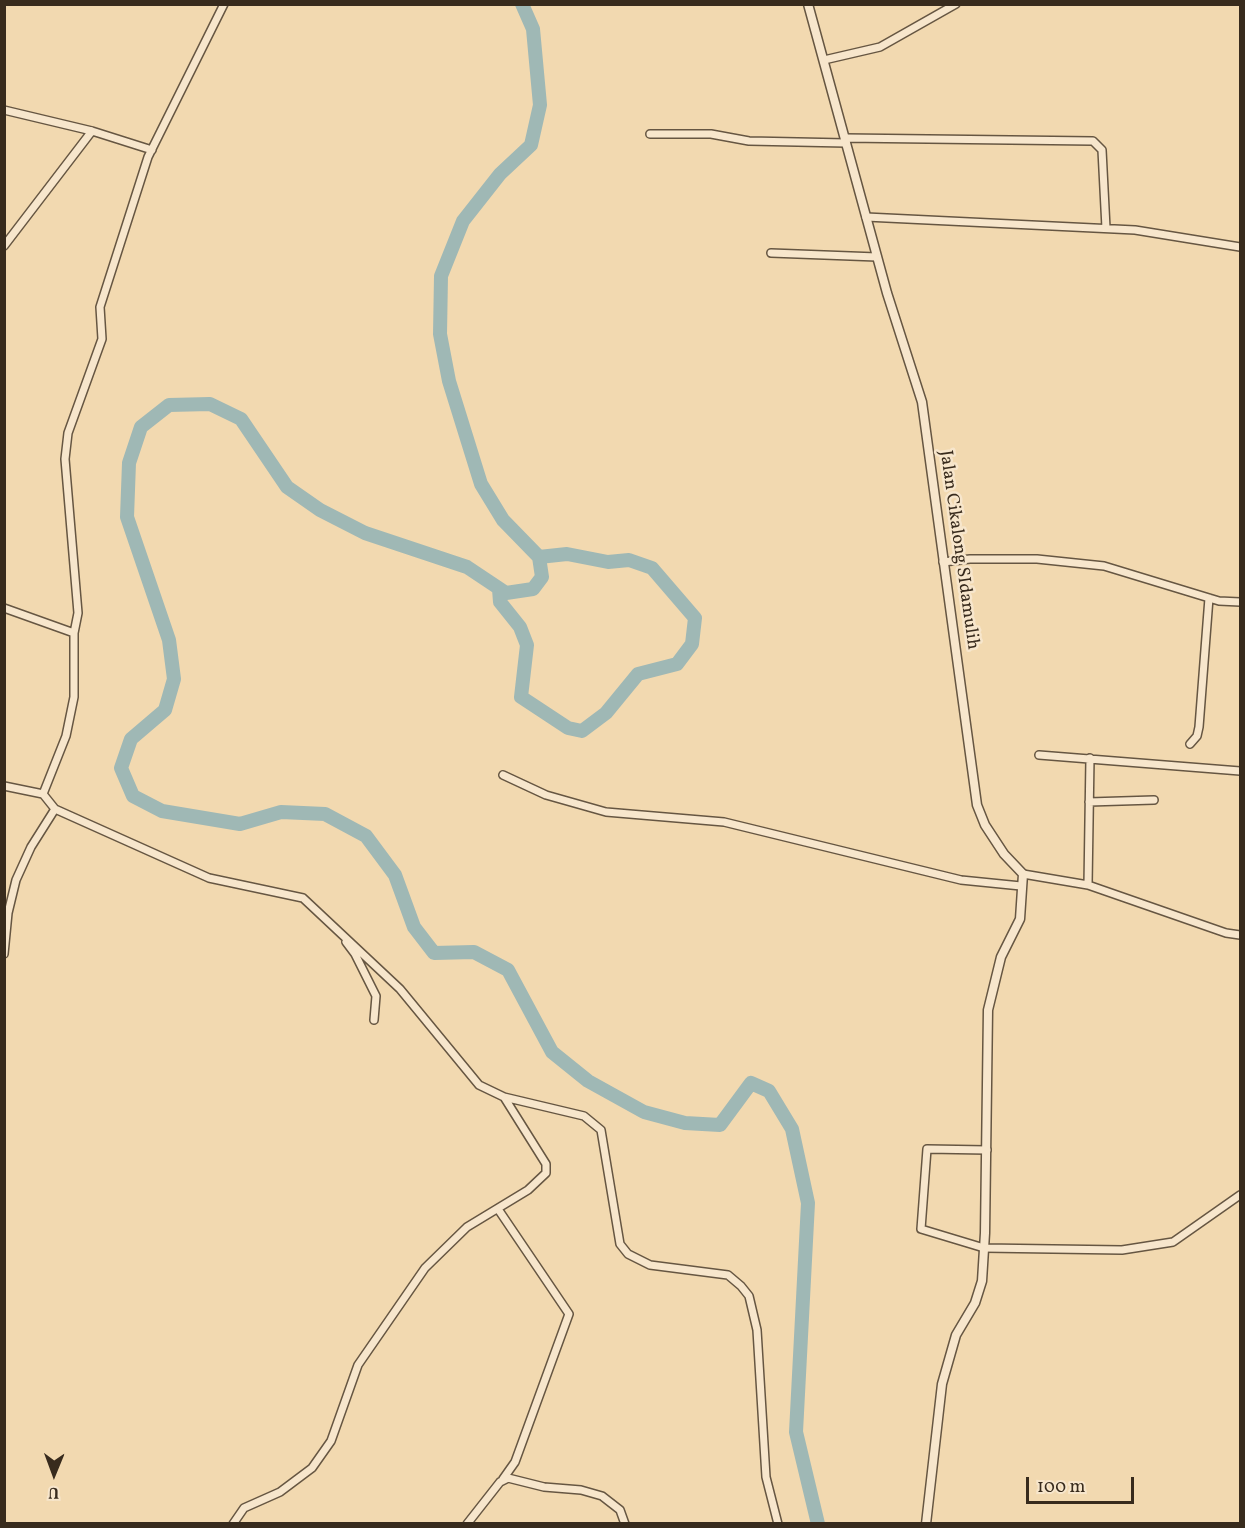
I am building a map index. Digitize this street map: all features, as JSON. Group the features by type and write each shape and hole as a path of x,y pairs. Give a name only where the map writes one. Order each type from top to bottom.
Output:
{"street":[{"path":"43,794 66,736 74,697 74,633 78,613 67,509 66,448 78,403 102,339 100,307 152,150 224,4"},
{"name":"Jalan Cikalong SIdamulih","path":"808,4 866,217 922,402 977,805 985,825 1004,854 1023,874"},
{"path":"824,60 880,47 956,4"},
{"path":"4,110 92,131 152,150"},
{"path":"4,246 92,131"},
{"path":"650,134 711,134 748,141 1093,141 1102,150 1106,228"},
{"path":"866,217 1135,230 1240,247"},
{"path":"771,253 878,257"},
{"path":"943,562 970,559 1037,559 1104,566 1209,598 1240,602"},
{"path":"1190,744 1197,736 1199,727 1209,598"},
{"path":"4,608 74,633"},
{"path":"1039,754 1240,771"},
{"path":"1088,885 1090,758"},
{"path":"503,776 546,795 606,812 724,822 961,880 1021,886"},
{"path":"4,786 43,794 55,809 208,878 303,898 400,989 479,1085 504,1097 585,1116 601,1130 620,1244 628,1254 650,1265 728,1275 749,1296 757,1330 766,1478 778,1524"},
{"path":"1089,802 1154,800"},
{"path":"4,954 8,914 16,880 31,847 55,809"},
{"path":"926,1524 942,1384 956,1335 980,1292 984,1248 987,1150 988,1010 1001,957 1020,919 1023,874 1088,885 1226,933 1240,934"},
{"path":"331,924 355,954 376,996 374,1020"},
{"path":"233,1524 244,1508 280,1492 312,1468 331,1441 358,1365 425,1268 467,1227 528,1190 548,1170 537,1148 504,1097"},
{"path":"987,1150 927,1149 919,1225 924,1232 984,1248 1122,1250 1173,1242 1240,1195"},
{"path":"467,1524 515,1462 569,1314 498,1209"},
{"path":"503,1479 581,1490 602,1496 620,1510 625,1524"}],"waterway":[{"path":"522,4 533,29 540,105 531,145 500,174 463,221 441,276 440,334 449,381 481,484 503,520 539,557 542,577 533,589 506,593 467,567 365,533 320,510 287,487 241,419 210,404 169,405 141,427 129,463 127,517 169,640 174,679 165,710 131,739 121,768 133,796 162,811 240,824 281,812 325,814 366,836 395,875 414,927 434,953 474,952 508,970 552,1052 588,1081 644,1112 685,1123 720,1125 751,1083 769,1091 792,1129 808,1203 796,1432 818,1524"},
{"path":"499,589 500,602 520,627 527,645 521,697 568,728 582,731 606,713 638,674 677,664 692,644 695,618 652,568 629,560 608,562 567,554 539,557"}]}
